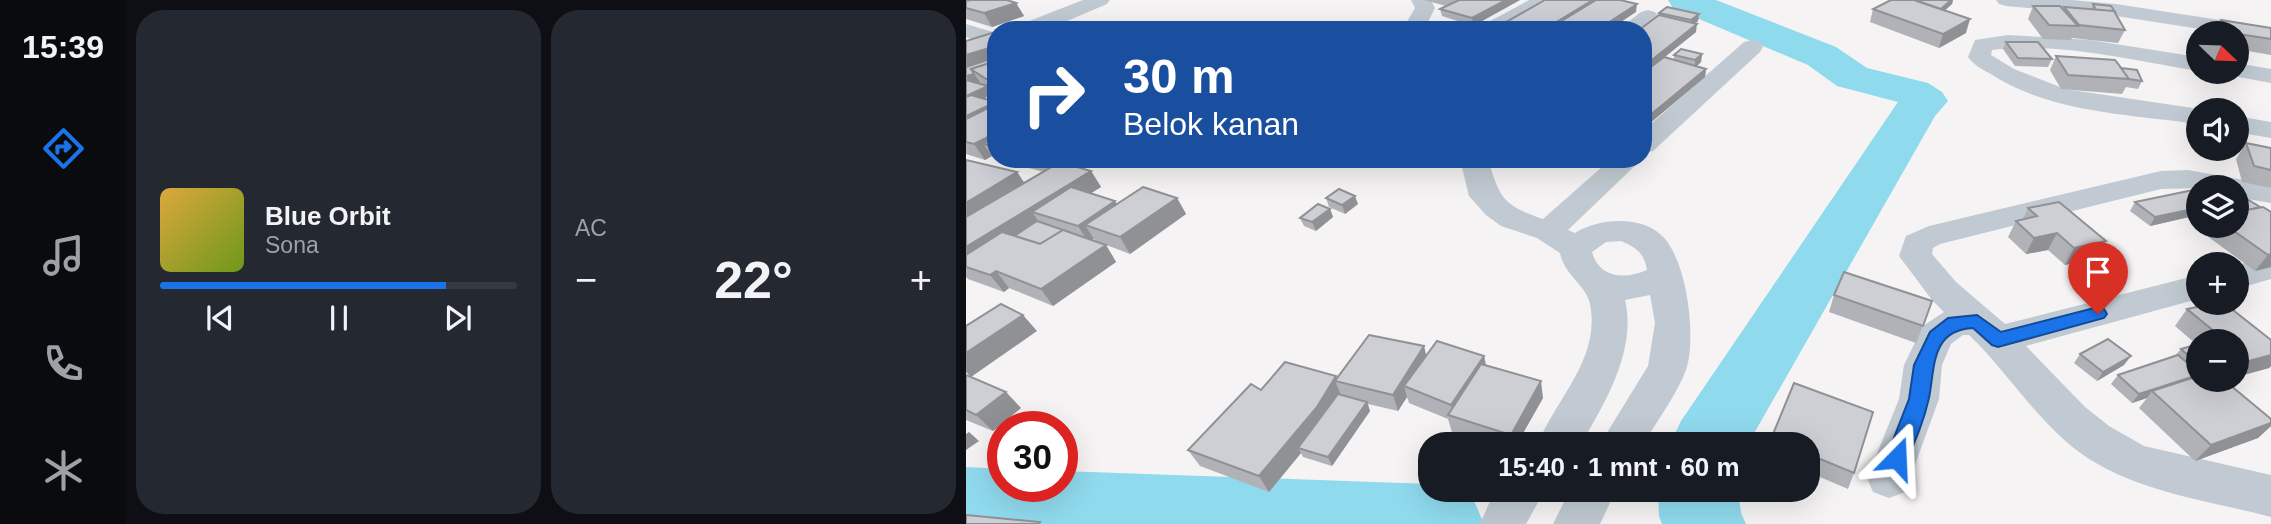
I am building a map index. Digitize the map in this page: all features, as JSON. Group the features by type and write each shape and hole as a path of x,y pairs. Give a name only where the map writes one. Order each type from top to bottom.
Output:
{"street":[{"path":"1049,21 1100,0"},
{"path":"1419,21 1425,8 1421,0"},
{"path":"1507,21 1544,0"},
{"path":"2006,0 2116,10 2271,34"},
{"path":"2116,10 2139,55"},
{"path":"1641,21 1648,16"},
{"path":"966,30 987,38"},
{"path":"2186,62 2078,45 2001,42 1983,45 1979,57 2014,79 2067,100 2186,115"},
{"path":"1652,137 1752,47"},
{"path":"2249,72 2271,76"},
{"path":"2249,126 2271,130"},
{"path":"1476,168 1484,196 1512,219 1561,240 1595,281 1608,302 1608,335 1589,394 1566,432"},
{"path":"1561,240 1621,168"},
{"path":"2271,194 2188,179 2161,180 1929,236 1917,243 1915,256 1944,292 1987,331 2070,419 2094,439 2135,463 2271,496"},
{"path":"1561,240 1599,232 1625,231 1648,240 1661,257 1662,277 1673,323 1667,369 1628,432"},
{"path":"2249,274 2271,268"},
{"path":"1595,281 1617,290 1641,287 1662,277"},
{"path":"1889,478 1919,399 1923,365 1936,336 1954,322 1987,331 2186,290"}],"building":[{"path":"1007,0 1016,3 984,13 966,8 966,1"},
{"path":"1459,0 1506,0 1472,18 1440,9"},
{"path":"1545,0 1593,0 1558,21 1508,21"},
{"path":"1596,0 1620,0 1637,4 1611,21 1562,21"},
{"path":"1891,0 1914,0 1970,19 1943,34 1873,9"},
{"path":"1915,0 1951,0 1941,9"},
{"path":"2093,4 2111,6 2115,12 2096,10"},
{"path":"2033,6 2060,6 2078,26 2049,25"},
{"path":"1667,7 1699,14 1691,20 1659,13"},
{"path":"2064,7 2114,11 2125,30 2079,25"},
{"path":"1659,15 1697,24 1652,60 1651,21"},
{"path":"2249,24 2271,28 2271,39 2249,36"},
{"path":"987,34 987,49 966,55 966,41"},
{"path":"2006,42 2038,42 2052,59 2018,58"},
{"path":"1681,49 1702,54 1695,60 1674,55"},
{"path":"2056,56 2115,60 2130,79 2068,75"},
{"path":"1664,57 1706,69 1652,114 1652,66"},
{"path":"987,60 987,64 971,69 974,74 966,76 966,67"},
{"path":"987,64 987,79 986,79 971,69"},
{"path":"2121,68 2137,70 2142,81 2129,79"},
{"path":"966,80 987,86 987,86 966,96"},
{"path":"971,95 987,99 987,106 966,116 966,97"},
{"path":"987,108 987,138 974,144 966,142 966,119"},
{"path":"2249,144 2271,148 2271,170 2254,166"},
{"path":"966,160 987,165 987,168 1017,172 966,203"},
{"path":"1050,168 1081,168 1091,171 966,247 966,217"},
{"path":"1071,187 1115,201 1078,226 1032,212"},
{"path":"1143,187 1177,198 1120,237 1085,225"},
{"path":"1339,189 1355,196 1342,205 1326,198"},
{"path":"2186,191 2186,211 2155,217 2135,202"},
{"path":"2249,200 2260,207 2249,210"},
{"path":"2059,202 2106,241 2074,248 2057,233 2034,238 2016,221 2037,216 2028,208"},
{"path":"1318,204 1330,209 1312,222 1300,218"},
{"path":"2263,207 2271,212 2271,254 2268,255 2244,238 2249,238 2249,210"},
{"path":"1037,221 1063,230 1040,244 1014,236"},
{"path":"1063,230 1106,245 1041,289 996,271 990,275 966,267 966,255 1002,232 1040,244"},
{"path":"1844,272 1932,301 1923,326 1834,295"},
{"path":"1001,304 1023,315 966,353 966,326"},
{"path":"2194,315 2239,315 2271,340 2271,355 2249,361 2249,329 2211,329"},
{"path":"1369,335 1424,346 1393,395 1335,381"},
{"path":"2108,339 2131,356 2103,372 2080,354"},
{"path":"1437,341 1484,356 1451,405 1404,386"},
{"path":"2178,355 2186,362 2186,379 2139,394 2118,375"},
{"path":"1285,362 1336,376 1317,407 1259,476 1188,450 1251,384 1261,390"},
{"path":"1481,364 1541,381 1513,432 1502,432 1448,415"},
{"path":"966,375 1006,392 976,415 966,410"},
{"path":"2186,380 2186,392 2238,392 2271,419 2271,423 2211,445 2152,391"},
{"path":"1794,383 1873,412 1854,473 1820,459 1820,432 1774,432"},
{"path":"1338,394 1367,402 1328,457 1298,448"},
{"path":"966,515 1040,522 966,524"}],"waterway":[{"path":"1686,0 1822,56 1852,77 1912,92 1926,101 1917,108 1715,432"},
{"path":"1699,502 1704,524"},
{"path":"966,505 1442,524"}],"route":[{"path":"1897,458 1919,399 1923,365 1936,336 1954,322 1977,321 1998,340 2098,314"}]}
